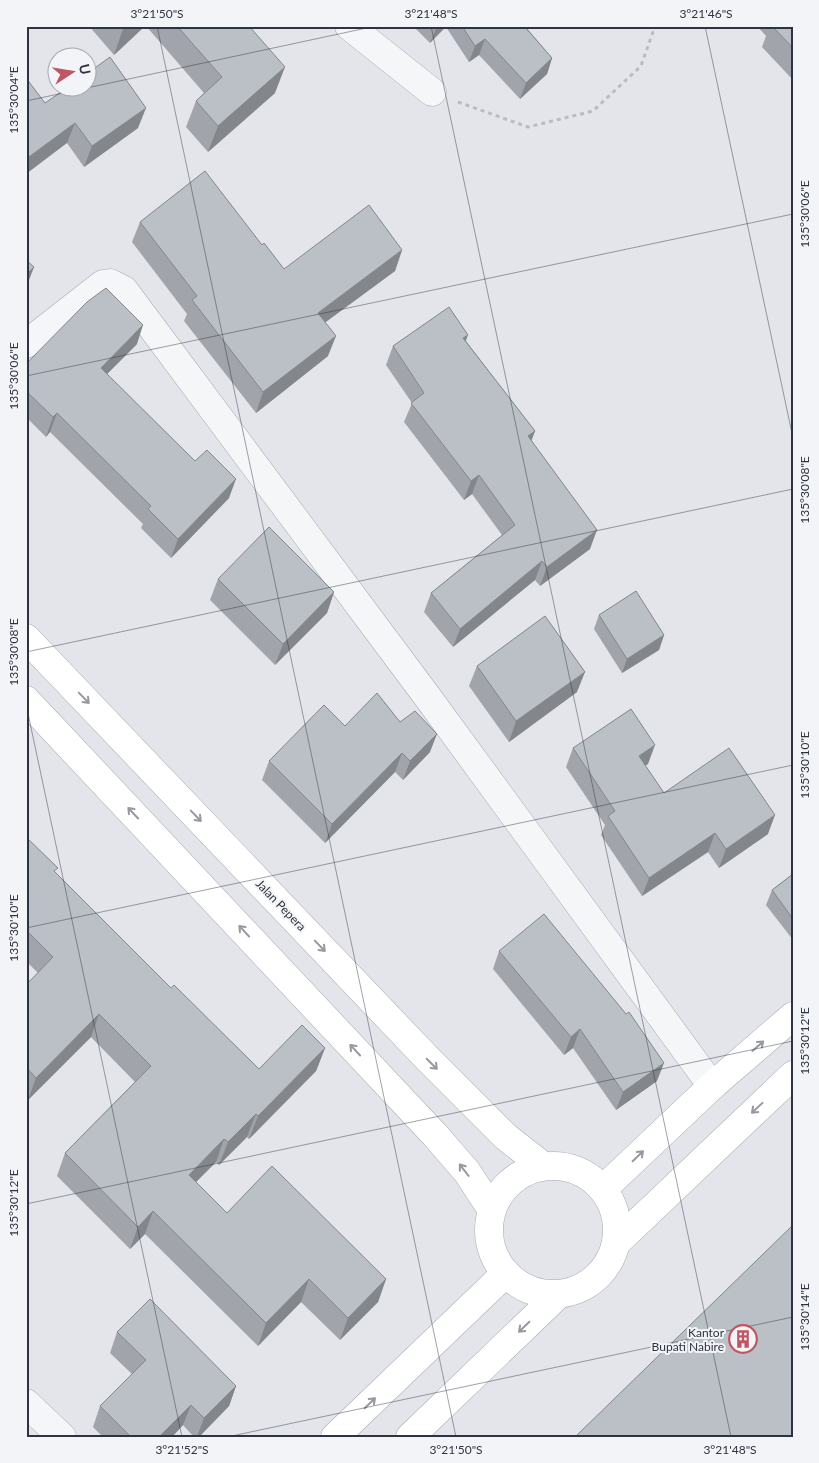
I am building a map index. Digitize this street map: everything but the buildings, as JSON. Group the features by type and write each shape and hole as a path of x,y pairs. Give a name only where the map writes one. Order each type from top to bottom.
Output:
{"main road":[{"name":"Jalan Pepera","path":"26,638 427,1058 506,1137 543,1166"},
{"path":"63,676 30,704 435,1135 467,1172 492,1210"},
{"path":"603,1189 712,1086 793,1016"},
{"path":"616,1242 793,1075"},
{"path":"543,1166 565,1166 586,1174 603,1189 609,1199 616,1220 616,1242 608,1264 599,1275 581,1288 559,1294 537,1292 517,1283 506,1273 494,1254 489,1232 492,1210 502,1190 518,1175 543,1166"},
{"path":"335,1437 506,1273"},
{"path":"410,1437 559,1294"}],"street":[{"path":"349,26 432,92"},
{"path":"26,344 103,284 110,283 124,290 429,698 712,1086"},
{"path":"26,1403 62,1437"}],"path":[{"path":"432,92 528,128 593,111 641,66 655,26"}],"place":[{"name":"Kantor Bupati Nabire","path":"743,1339"}]}
